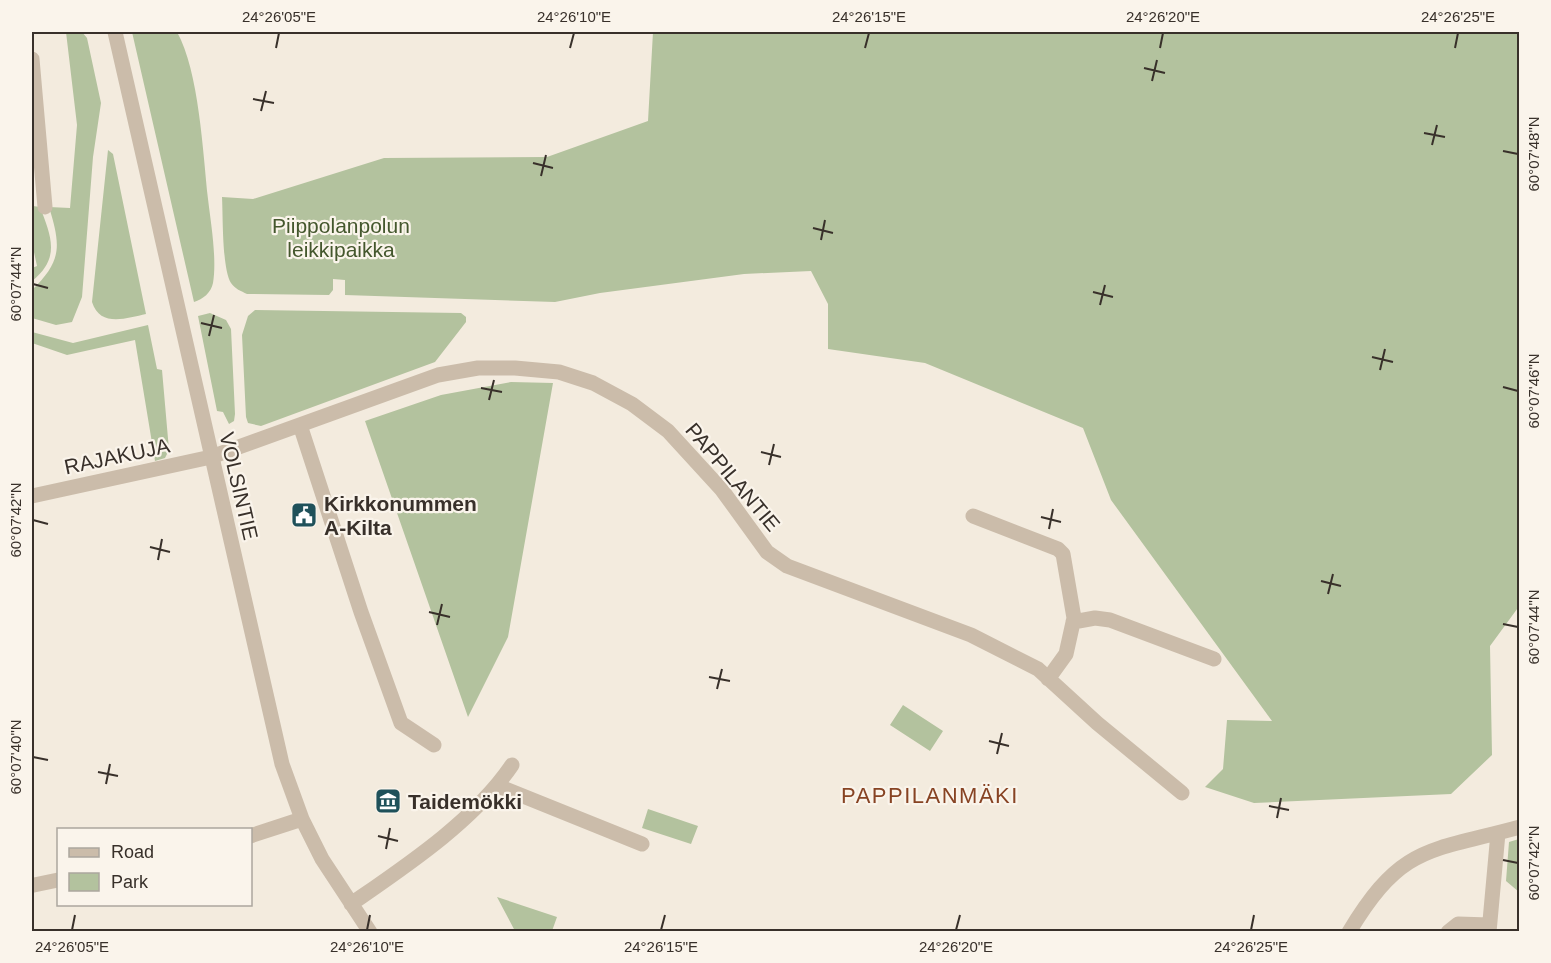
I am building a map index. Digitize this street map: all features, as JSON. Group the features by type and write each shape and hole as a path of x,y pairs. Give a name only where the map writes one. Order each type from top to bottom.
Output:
{"street":[{"name":"VOLSINTIE","path":"115,32 282,764 302,819 322,859 370,932"},
{"path":"32,58 45,207"},
{"name":"PAPPILANTIE","path":"211,457 438,375 478,368 515,368 559,372 593,383 632,404 668,431 722,490 767,552 787,566 971,635 1038,669 1097,723 1182,793"},
{"path":"300,425 361,612 402,723 434,745"},
{"name":"RAJAKUJA","path":"32,496 211,457"},
{"path":"973,516 1058,549 1063,554 1072,601 1073,622 1066,654 1048,679"},
{"path":"1073,622 1095,618 1110,620 1214,659"},
{"path":"351,904 429,847 498,786 512,765"},
{"path":"498,786 642,844"},
{"path":"252,835 302,819"},
{"path":"1348,932 1369,897 1396,869 1413,857 1430,849 1520,827"},
{"path":"1448,932 1458,924 1473,922 1489,928 1498,833"},
{"path":"34,885 57,880"}],"green space":[{"path":"66,32 82,32 87,38 101,103 93,157 82,297 72,322 56,325 32,318 32,290 49,270 56,252 56,232 49,207 70,208 77,125"},
{"path":"132,32 177,32 190,68 202,136 214,263 213,283 210,290 194,302"},
{"name":"Piippolanpolun leikkipaikka","path":"653,32 1519,32 1520,605 1490,646 1492,755 1451,794 1254,803 1205,787 1223,769 1227,720 1272,721 1111,500 1083,428 925,363 828,349 828,304 811,271 744,274 600,293 555,302 345,295 345,280 333,279 333,290 329,295 247,294 231,283 224,255 222,197 253,199 384,158 547,157 648,121"},
{"path":"108,150 113,154 146,314 123,319 101,315 92,302"},
{"path":"32,200 33,206 40,207 51,246 47,264 32,281 32,268 37,266 32,243"},
{"path":"255,310 461,313 466,317 466,322 435,362 261,426 248,423 246,417 242,335 248,316"},
{"path":"210,313 226,320 231,329 235,414 234,421 229,424 223,412 217,411 198,316"},
{"path":"148,325 157,369 162,370 169,450 165,458 155,461 135,340 67,355 32,343 32,332 73,343"},
{"path":"511,382 553,383 508,637 468,717 365,421 441,395"},
{"path":"903,705 943,731 930,751 890,725"},
{"path":"648,809 698,826 691,844 642,828"},
{"path":"1520,839 1519,892 1506,881 1509,842"},
{"path":"497,897 557,917 552,931 515,931"}],"place":[{"name":"Kirkkonummen A-Kilta","path":"304,515"},
{"name":"Taidemökki","path":"388,801"}],"district":[{"name":"PAPPILANMÄKI","path":"930,795"}]}
